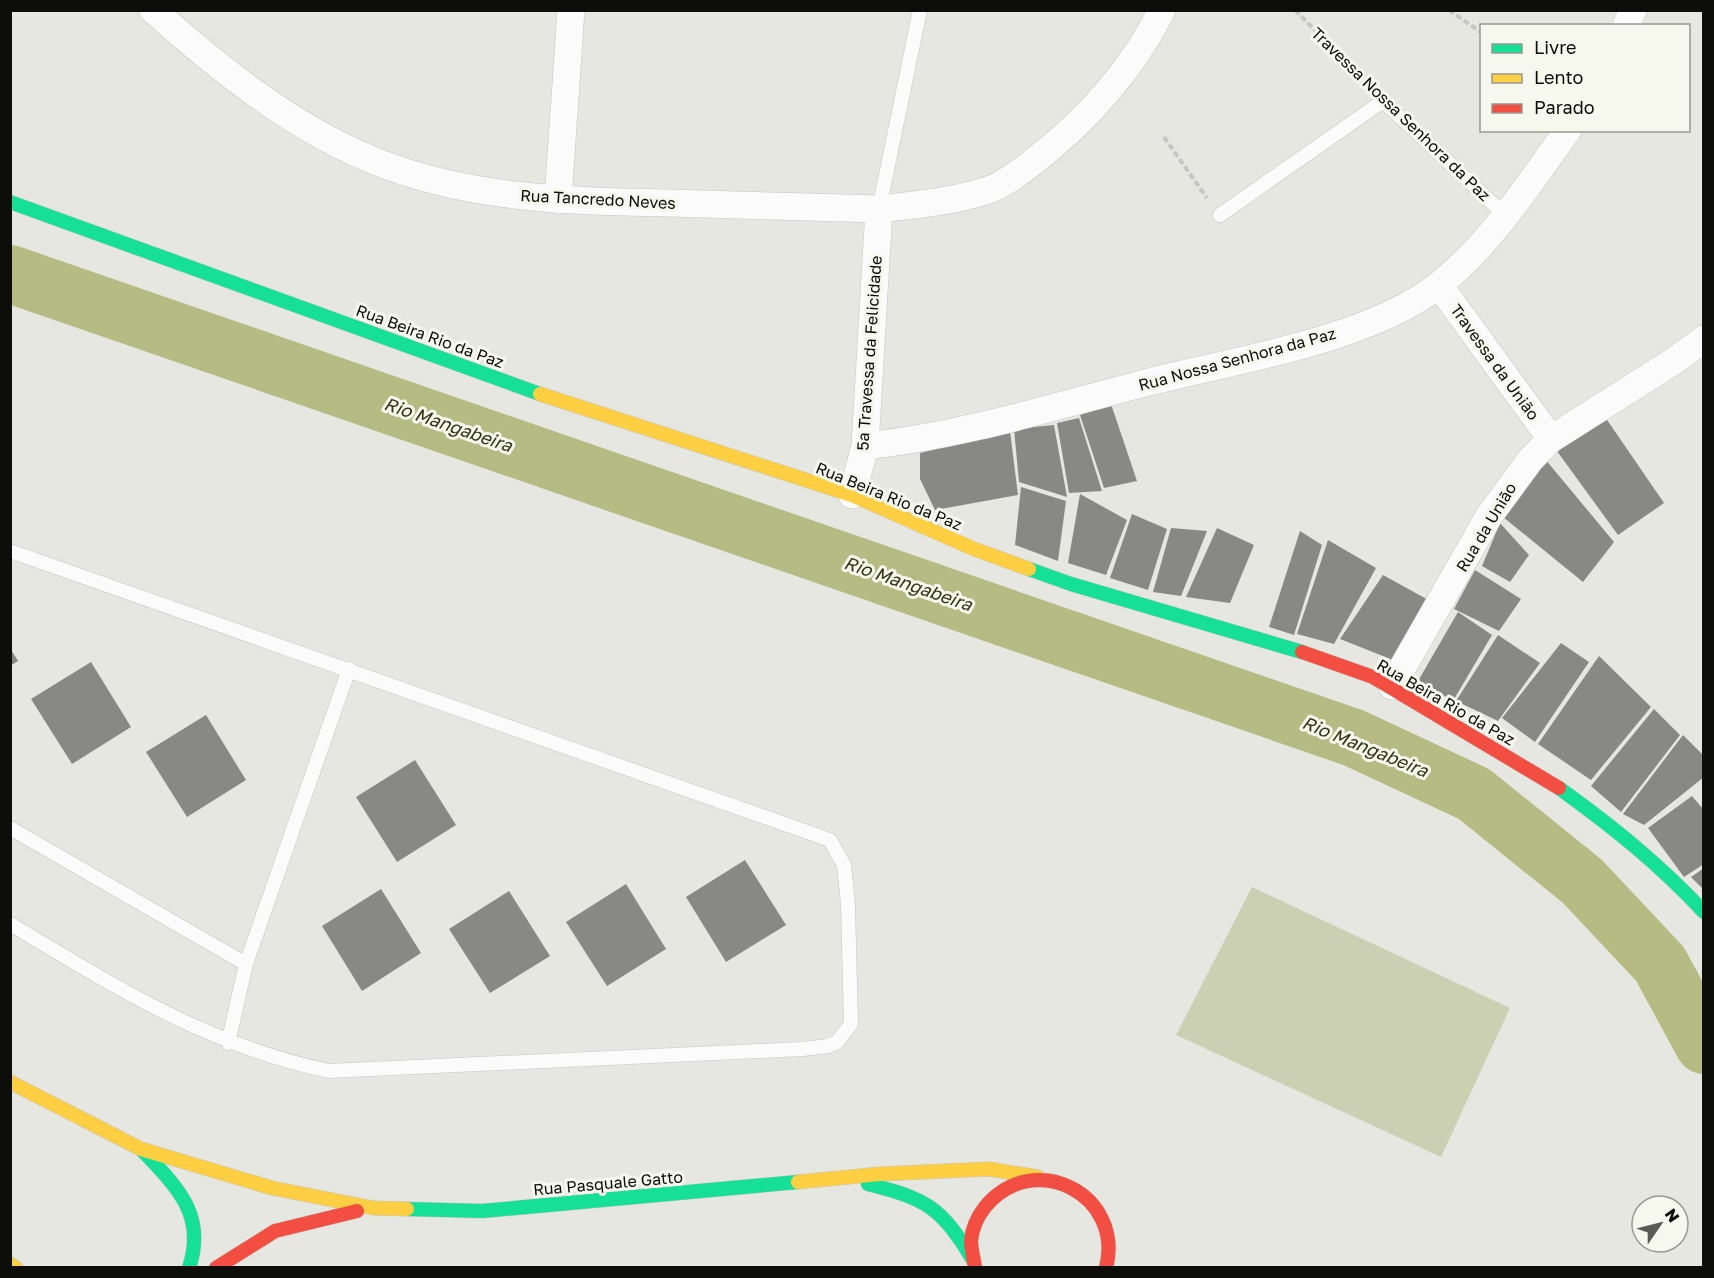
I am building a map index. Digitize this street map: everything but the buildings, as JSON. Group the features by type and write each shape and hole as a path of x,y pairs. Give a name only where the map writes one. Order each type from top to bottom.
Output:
{"street":[{"name":"Rua Tancredo Neves","path":"153,10 187,41 260,95 331,141 369,159 436,181 478,190 558,200 879,209 917,205 991,189 1017,174 1067,135 1104,94 1135,55 1161,10"},
{"path":"558,200 571,10"},
{"path":"1627,24 1633,10"},
{"name":"Rua Nossa Senhora da Paz","path":"865,446 894,443 985,424 1281,351 1372,321 1439,285 1507,217 1567,132"},
{"name":"Rua Beira Rio da Paz","path":"10,202 586,411 852,495 974,549 1071,584 1318,657 1392,686 1543,776 1615,828 1667,873 1704,912"},
{"name":"5ª Travessa da Felicidade","path":"852,495 865,446 879,209"},
{"name":"Travessa da União","path":"1439,285 1551,439"},
{"name":"Rua da União","path":"1392,686 1489,516 1520,473 1551,439 1704,339"},
{"name":"Rua Pasquale Gatto","path":"10,1082 37,1098 141,1149 272,1188 373,1208 482,1211 846,1178 989,1168 1071,1186 1087,1196 1098,1210 1106,1226 1109,1244 1106,1268"},
{"path":"10,1091 37,1098"},
{"path":"141,1149 189,1205 196,1228 196,1253 189,1268"},
{"path":"974,1264 972,1239 977,1219 989,1201 1019,1181 1038,1177"},
{"name":"Rua Pasquale Gatto","path":"846,1178 923,1199 949,1220 974,1264"},
{"name":"Rua Pasquale Gatto","path":"216,1268 275,1231 373,1208"},
{"path":"10,1264 16,1268"}],"lane":[{"path":"879,209 920,10"},
{"path":"1220,215 1383,101"},
{"name":"Travessa Nossa Senhora da Paz","path":"1383,101 1507,217"},
{"path":"10,551 830,840 844,866 848,904 851,1024 837,1042 828,1046 803,1049 328,1071 294,1064 228,1043 167,1016 10,924"},
{"path":"228,1043 246,964 349,669"},
{"path":"10,828 246,964"}],"path":[{"name":"Travessa Nossa Senhora da Paz","path":"1295,10 1383,101"},
{"path":"1449,10 1480,32"},
{"path":"1164,137 1220,215"}],"green space":[{"path":"1252,887 1510,1008 1441,1157 1176,1035"}],"waterway":[{"name":"Rio Mangabeira","path":"10,274 1354,738 1474,794 1582,881 1660,964 1704,1045"}],"traffic: fast":[{"path":"10,202 540,394"},
{"path":"1029,569 1071,584 1302,652"},
{"path":"1559,788 1634,846 1670,877 1704,912"},
{"path":"141,1149 176,1189 191,1216 194,1249 189,1268"},
{"path":"407,1209 482,1211 798,1182"},
{"path":"868,1184 905,1195 931,1208 951,1228 973,1260"}],"traffic: slow":[{"path":"540,394 852,495 974,549 1029,569"},
{"path":"10,1082 141,1149 272,1188 373,1208 407,1209"},
{"path":"798,1182 880,1174 989,1169 1038,1177"},
{"path":"10,1264 16,1268"}],"traffic: jam":[{"path":"1302,652 1373,677 1559,788"},
{"path":"975,1268 971,1244 980,1214 1005,1190 1027,1181 1049,1181 1071,1188 1089,1201 1102,1219 1108,1242 1106,1268"},
{"path":"216,1268 275,1231 357,1211"}]}
